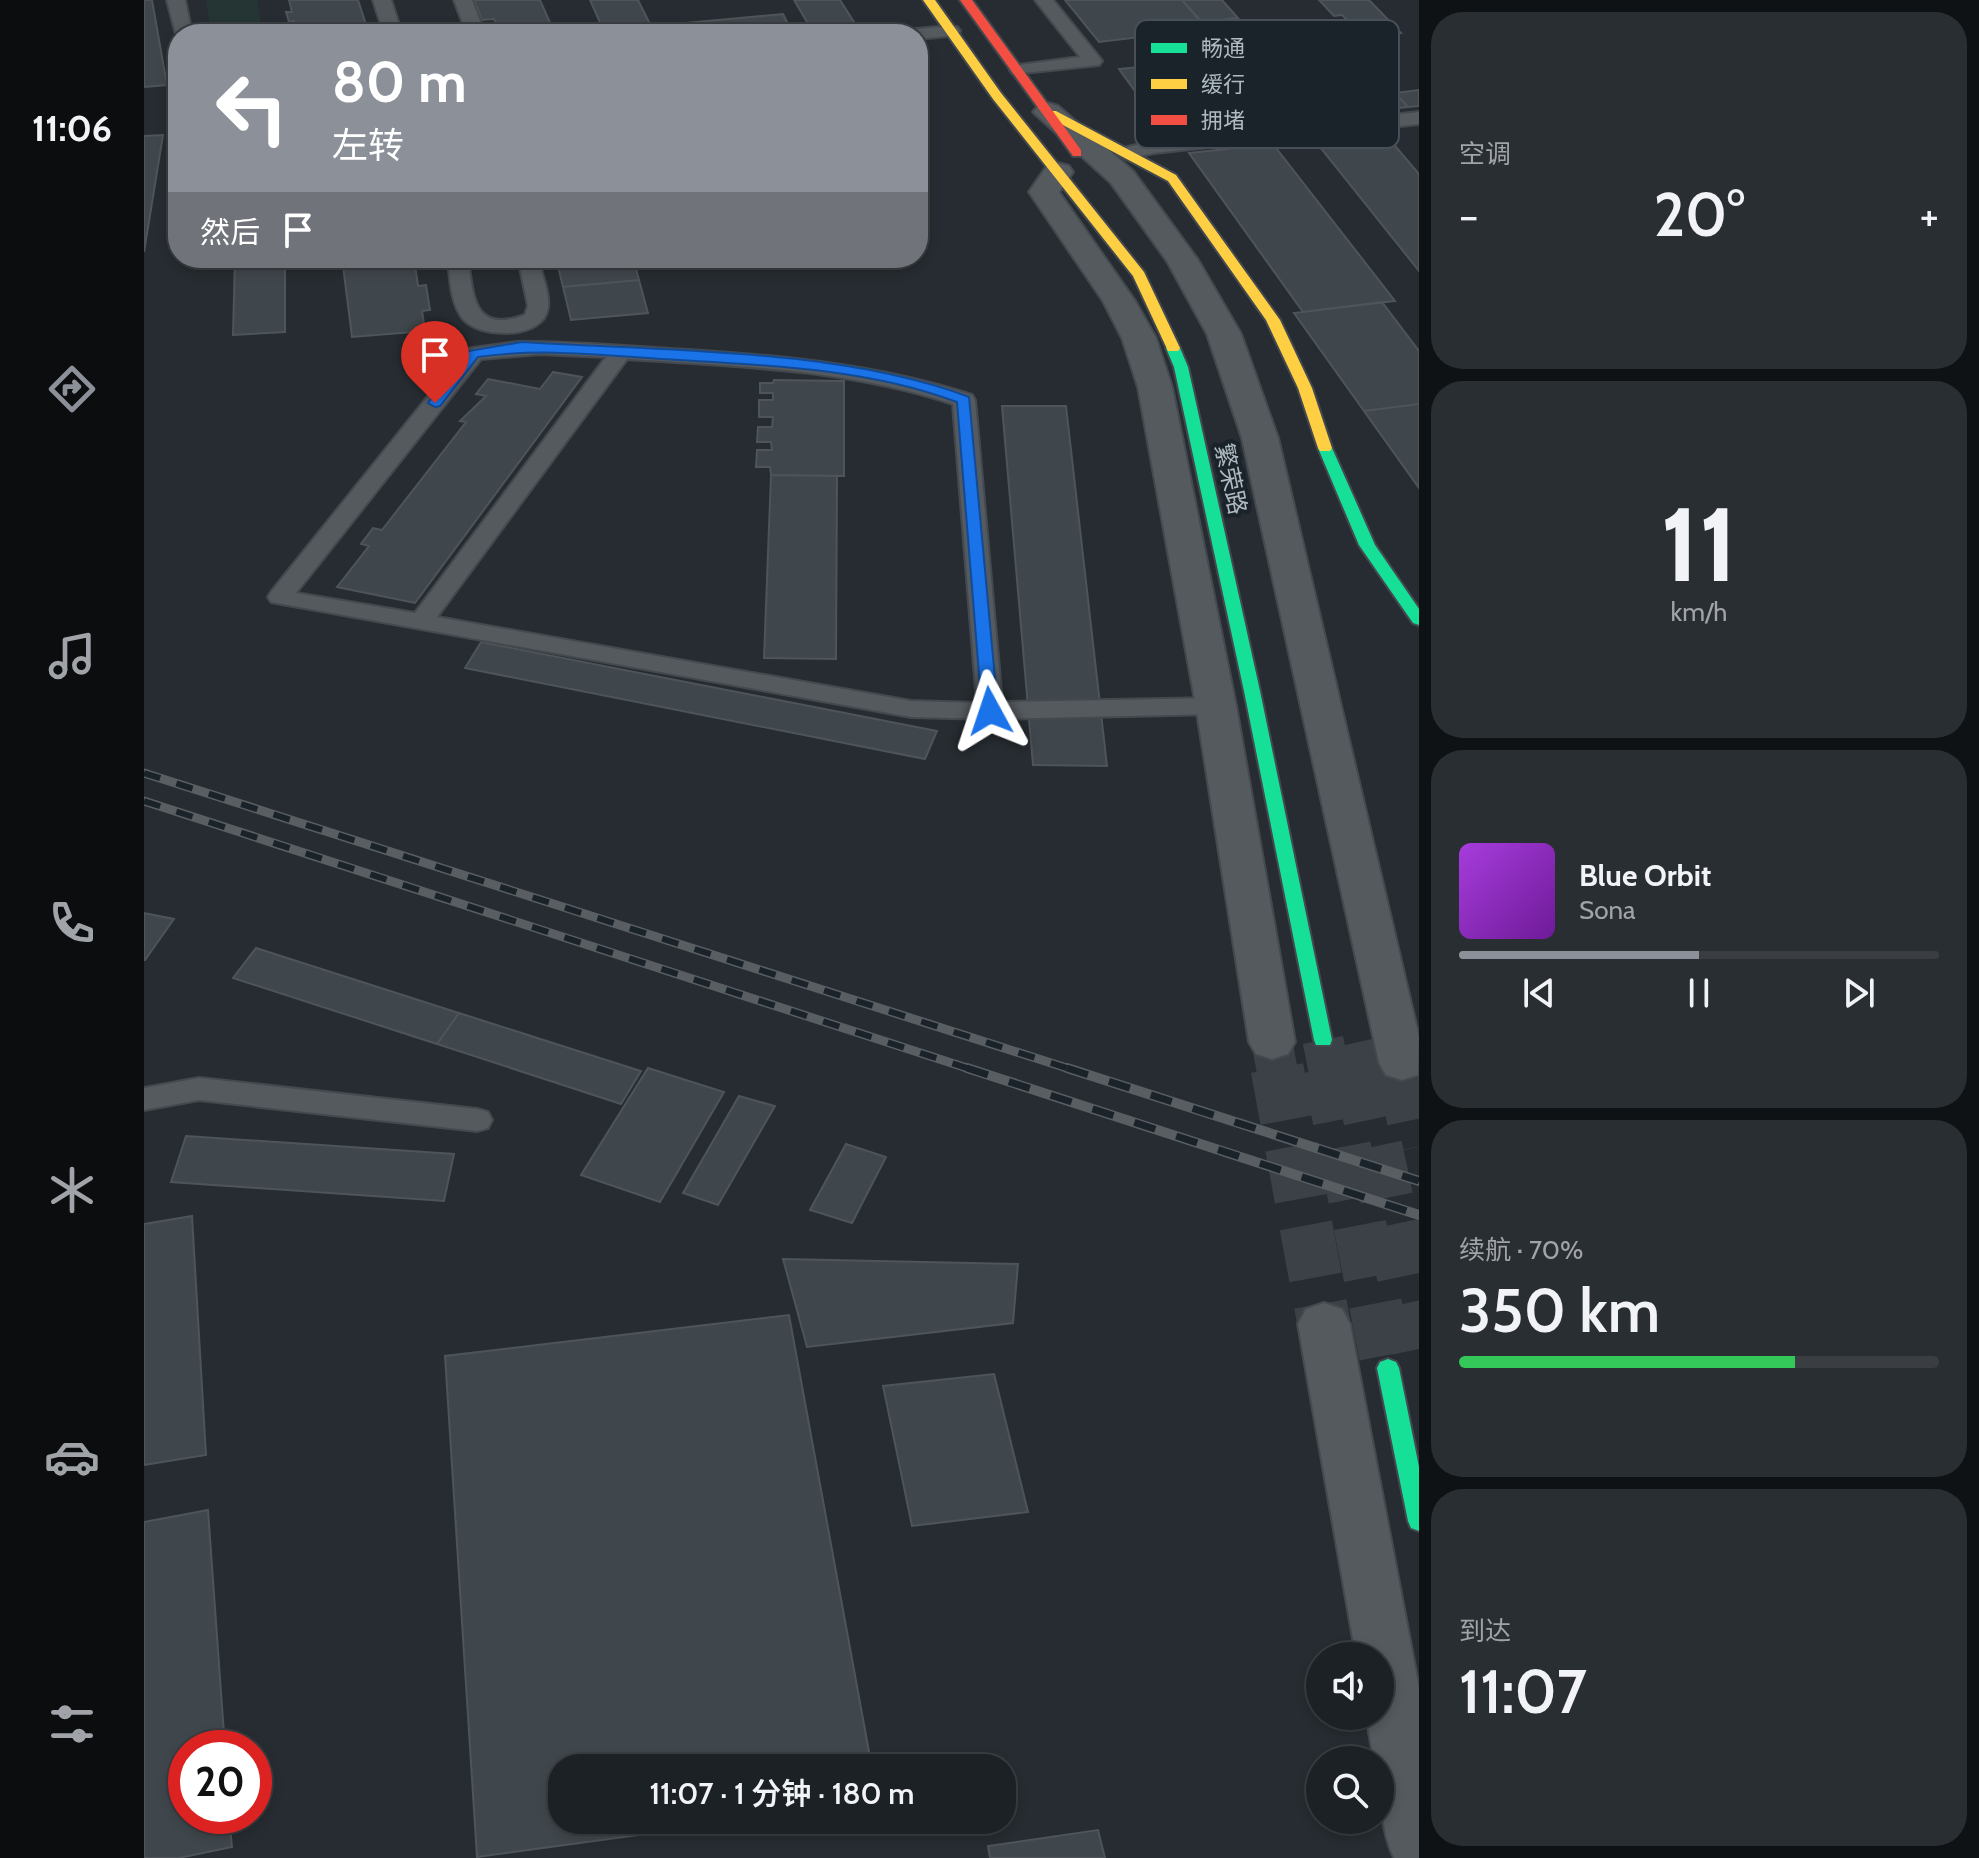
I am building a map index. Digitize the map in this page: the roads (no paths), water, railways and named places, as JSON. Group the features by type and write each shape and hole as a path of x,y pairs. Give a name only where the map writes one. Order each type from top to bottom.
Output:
{"main road":[{"name":"繁荣路","path":"929,0 997,96 1074,173"},
{"name":"繁荣路","path":"966,0 1048,112 1074,173 1139,275 1181,367 1249,676 1323,1040"},
{"path":"1048,112 1172,178 1273,320 1305,388 1332,468 1367,545 1419,620"},
{"path":"1388,1368 1419,1521"}],"street":[{"path":"1048,112 1122,177 1182,260 1224,334 1260,438 1402,1063"},
{"path":"1074,173 1044,192 1119,301 1139,338 1155,387 1216,706 1272,1042"},
{"path":"1324,1324 1419,1847"}],"lane":[{"path":"176,0 181,24"},
{"path":"382,0 390,24"},
{"path":"463,0 472,24"},
{"path":"1019,70 1093,61 1044,0"},
{"path":"928,33 951,31"},
{"path":"1126,153 1152,148"},
{"path":"460,268 467,313 475,323 489,327 522,324 534,319 538,306 530,268"},
{"path":"990,711 964,400 924,384 786,362 522,347 474,354 280,597 911,709 990,711 1216,706"},
{"path":"421,622 621,352"},
{"path":"144,1099 199,1089 477,1120"}],"tunnel":[{"path":"1323,1040 1329,1070"},
{"path":"1272,1042 1277,1070"},
{"path":"1354,1043 1360,1070"},
{"path":"1402,1063 1403,1070"},
{"path":"1277,1068 1324,1324"},
{"path":"1329,1068 1388,1368"},
{"path":"1359,1068 1419,1349"},
{"path":"1403,1068 1419,1147"}],"railway":[{"path":"144,773 1073,1070"},
{"path":"144,801 973,1070"},
{"path":"967,1068 1419,1215"},
{"path":"1067,1068 1419,1181"}]}
